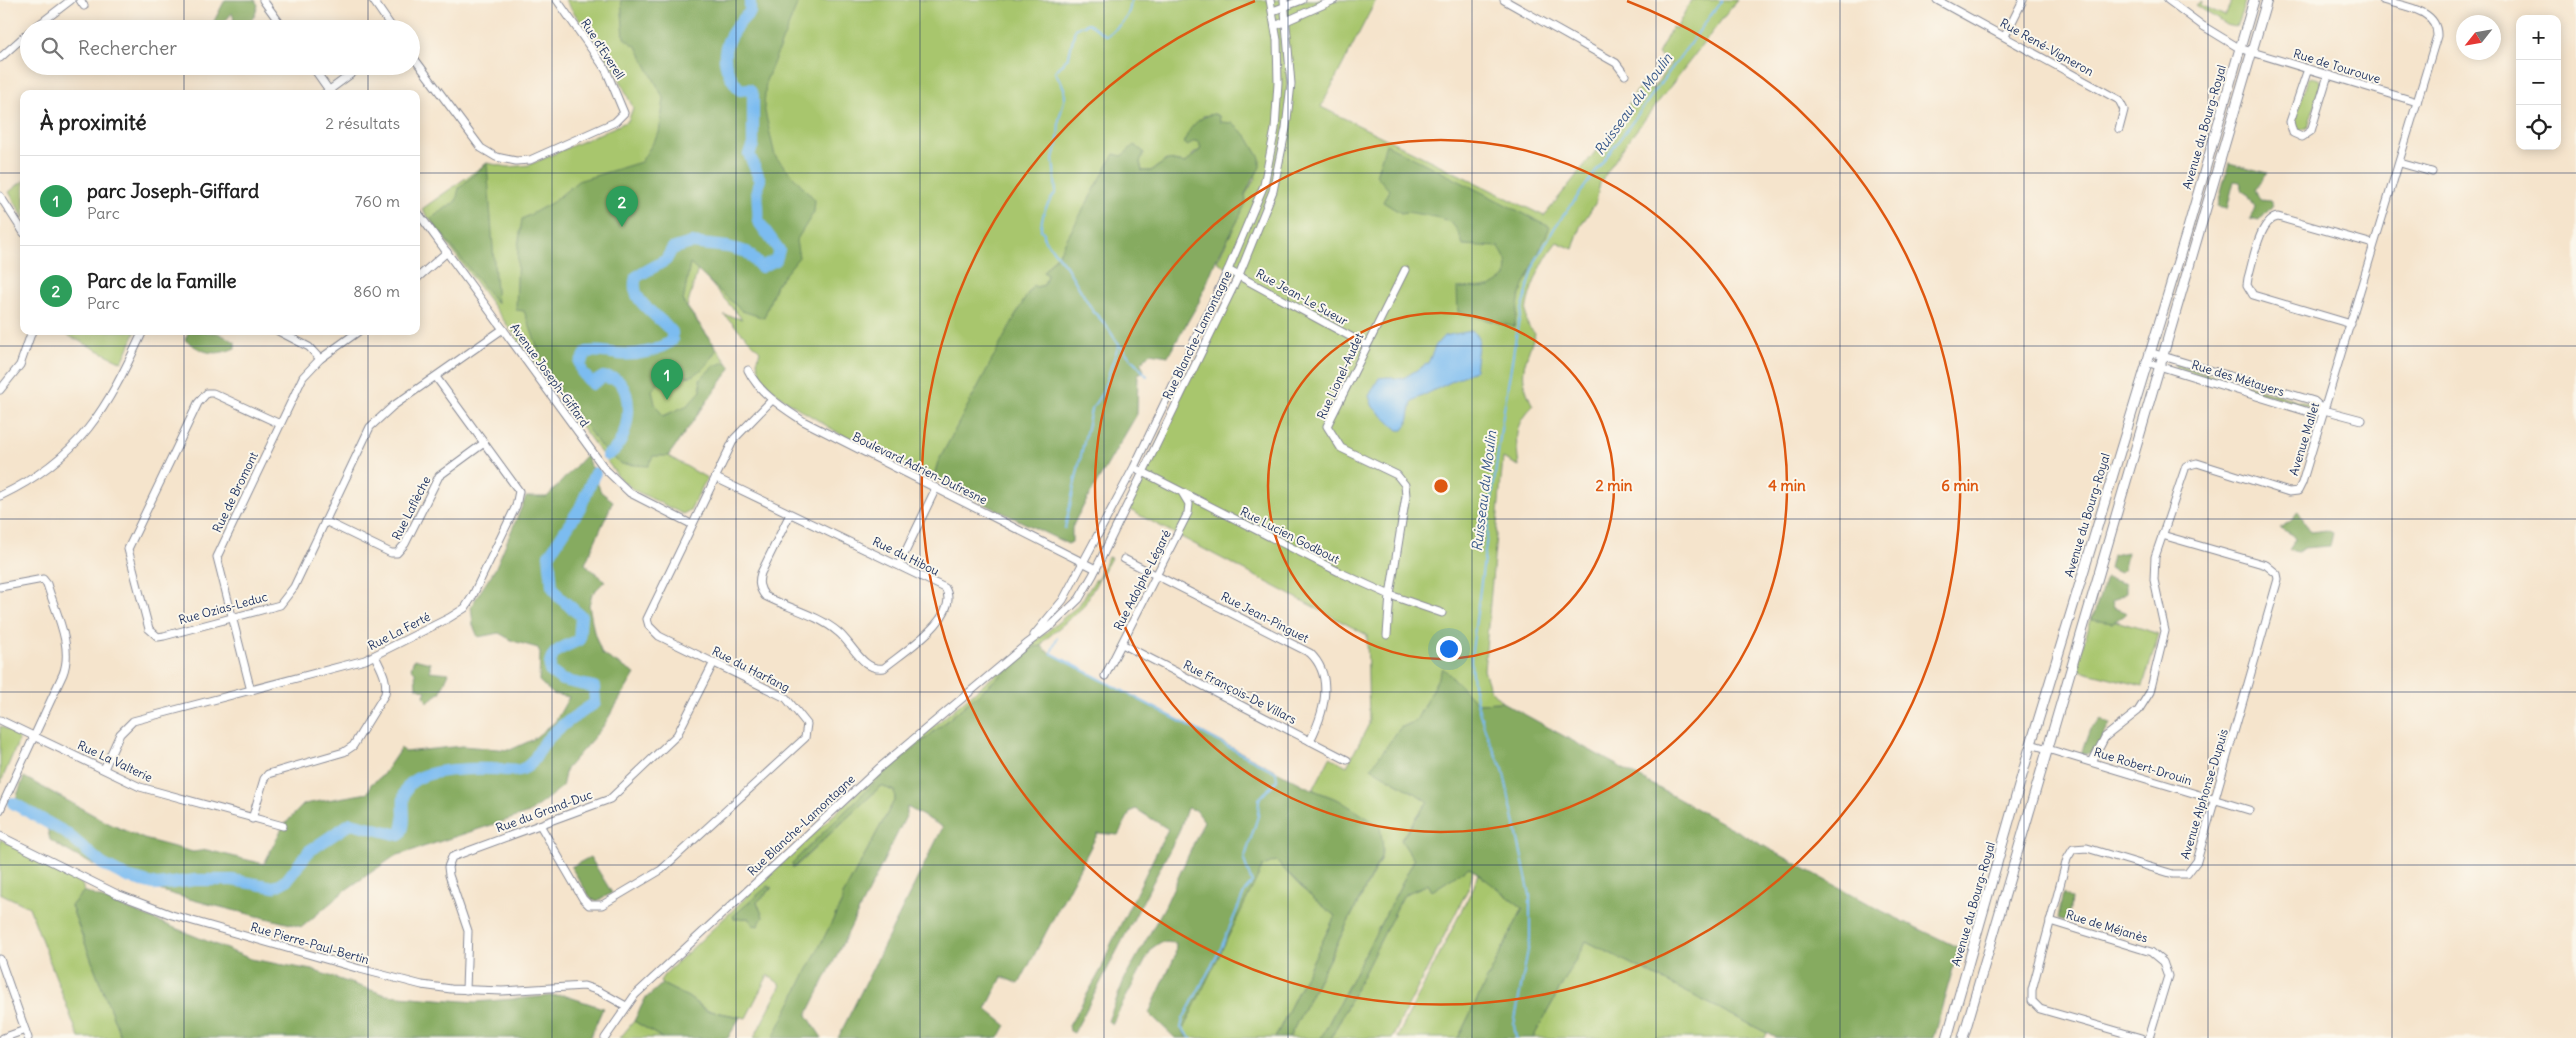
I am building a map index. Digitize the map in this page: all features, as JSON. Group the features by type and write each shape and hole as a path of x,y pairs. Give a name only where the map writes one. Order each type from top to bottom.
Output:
{"main road":[{"name":"Avenue du Bourg-Royal","path":"1947,1038 2031,744 2186,235 2254,0"},
{"name":"Avenue du Bourg-Royal","path":"1963,1038 2046,749 2267,0"}],"street":[{"path":"45,20 71,0"},
{"path":"263,0 277,20"},
{"path":"372,0 386,20"},
{"name":"Rue d'Everell","path":"420,66 481,148 506,160 530,160 615,122 624,113 606,70 557,0"},
{"name":"Rue Blanche-Lamontagne","path":"1028,643 1063,600 1134,468 1228,270 1264,185 1275,129 1278,83 1275,26 1270,0"},
{"path":"1273,12 1285,4 1302,0"},
{"path":"1275,26 1334,0"},
{"path":"1504,0 1613,61 1625,75"},
{"name":"Rue René-Vigneron","path":"1937,0 2119,100 2124,110 2119,129"},
{"path":"2005,36 2023,0"},
{"name":"Rue de Tourouve","path":"2168,0 2203,26 2239,48 2417,102"},
{"name":"Avenue Mallet","path":"2092,762 2104,737 2138,711 2150,692 2165,630 2154,580 2156,558 2183,472 2190,464 2197,463 2289,492 2298,490 2302,483 2437,36 2435,23 2426,14 2382,0"},
{"name":"Rue Blanche-Lamontagne","path":"605,1038 635,995 878,769 1053,624 1079,599 1096,569 1238,275 1273,191 1286,128 1290,84 1285,4"},
{"path":"0,58 20,40"},
{"path":"2308,69 2290,122 2294,133 2302,136 2311,131 2328,75"},
{"path":"317,75 326,90"},
{"path":"332,90 351,75"},
{"path":"2400,163 2432,172"},
{"path":"1,199 20,227"},
{"name":"Avenue Joseph-Giffard","path":"420,215 591,451 618,483 640,498 691,524"},
{"path":"2351,324 2254,295 2247,285 2248,278 2264,224 2272,218 2278,217 2373,244"},
{"path":"420,276 447,252"},
{"name":"Rue Jean-Le Sueur","path":"1228,270 1366,345"},
{"name":"Rue Lionel-Audet","path":"1387,636 1390,595 1406,496 1405,485 1397,475 1380,465 1341,448 1327,426 1405,270"},
{"name":"Rue Ozias-Leduc","path":"280,424 213,393 202,397 128,549 147,622 153,634 158,637 280,605 286,600 294,587 370,427 393,406 502,329"},
{"path":"0,390 20,364 31,335"},
{"path":"0,496 36,477 57,462 82,438 120,382 141,335"},
{"path":"286,335 309,347 320,359"},
{"name":"Rue de Bromont","path":"251,692 217,557 303,377 320,359 353,335"},
{"name":"Rue des Métayers","path":"2149,352 2314,401 2324,410 2362,420"},
{"name":"Rue des Métayers","path":"2146,362 2312,413 2324,410"},
{"name":"Boulevard Adrien-Dufresne","path":"748,370 752,378 772,400 837,440 1096,569"},
{"name":"Rue La Ferté","path":"104,769 120,734 133,721 251,692 375,656 465,608 481,580 519,498 519,490 436,377"},
{"name":"Rue du Harfang","path":"540,825 583,899 589,905 602,905 661,870 805,738 808,724 786,698 659,636 649,626 647,619 691,524 716,478 734,439 772,400"},
{"name":"Rue Laflèche","path":"325,520 391,553 397,553 406,544 439,476 484,443"},
{"name":"Rue Lucien Godbout","path":"1134,468 1339,572 1390,595 1442,613"},
{"name":"Rue du Hibou","path":"716,478 899,564 945,588 949,601 942,618 884,668 878,669 866,662 838,631 765,596 760,590 758,582 790,514"},
{"path":"899,564 936,488"},
{"name":"Rue Adolphe-Légaré","path":"1106,676 1188,513 1189,504 1184,494"},
{"name":"Avenue Alphonse-Dupuis","path":"2141,1038 2036,1006 2031,996 2068,854 2073,849 2087,848 2173,874 2187,874 2197,861 2278,580 2277,574 2266,564 2162,535"},
{"name":"Rue Jean-Pinguet","path":"1124,559 1310,653 1320,662 1324,675 1325,702 1321,720 1310,741"},
{"path":"0,588 43,579 47,584 67,651 67,663 0,810"},
{"name":"Rue François-De Villars","path":"1122,644 1347,760"},
{"path":"252,819 264,779 268,774 344,752 359,739 385,694 387,687 386,678 375,656"},
{"name":"Rue du Grand-Duc","path":"466,990 468,931 449,875 449,861 460,853 610,798 629,783 677,735 714,662"},
{"name":"Rue La Valterie","path":"0,720 140,787 283,826"},
{"name":"Rue Robert-Drouin","path":"2031,744 2249,810"},
{"name":"Rue Pierre-Paul-Bertin","path":"0,836 117,894 172,915 422,985 466,990 502,991 584,986 599,991 626,1006"},
{"name":"Rue de Méjanès","path":"2050,921 2151,952 2164,962 2168,976 2148,1038"},
{"path":"0,959 28,1038"},
{"path":"3,1038 25,1030"}],"green space":[{"path":"225,0 255,0 258,5 251,20 233,20 232,13 226,20 215,20"},
{"path":"565,0 1376,0 1321,107 1544,216 1611,132 1642,83 1652,90 1671,63 1658,54 1672,27 1676,29 1691,0 1737,0 1625,145 1600,183 1596,202 1580,227 1573,249 1557,242 1546,258 1534,282 1526,317 1529,326 1535,334 1524,370 1525,386 1533,406 1526,413 1517,433 1519,466 1503,458 1484,670 1490,689 1502,702 1477,703 1443,669 1416,721 1400,728 1372,768 1428,801 1401,839 1414,860 1321,1038 1289,1038 1380,860 1383,848 1339,800 1313,790 1330,757 1347,766 1369,724 1367,635 1126,508 1238,276 1217,261 1239,218 1245,195 1256,178 1220,122 1219,116 1214,114 1203,116 1194,141 1200,142 1201,149 1192,155 1192,159 1185,163 1167,160 1151,171 1142,171 1140,162 1043,272 1047,275 1044,285 1036,287 938,462 933,479 840,434 785,400 762,380 757,362 760,351 724,315 742,319 698,269 687,307 731,368 668,456 707,478 690,510 683,514 634,490 620,479 422,209 487,163 508,167 529,165 628,121 633,108 616,71"},
{"path":"621,0 799,0 766,81 764,107 775,156 815,200 814,212 796,241 799,257 776,285 764,318 742,311 690,264 683,302 717,349 705,367 692,376 663,379 652,390 655,404 663,416 688,405 701,391 700,379 714,366 726,362 731,368 668,456 653,456 648,466 621,464 601,447 547,373 524,311 516,310 518,247 522,219 553,202 578,181 641,162 659,133 664,99 637,47 624,38"},
{"path":"2232,0 2246,0 2236,27 2226,25 2196,5 2202,1 2201,5 2225,16"},
{"path":"2312,77 2319,79 2321,84 2308,127 2299,131 2294,123 2308,79"},
{"path":"1214,114 1219,116 1220,122 1232,123 1247,136 1260,158 1260,167 1245,194 1246,201 1239,218 1216,260 1199,302 1168,356 1150,353 1141,363 1144,371 1138,374 1137,414 1077,517 1072,528 1072,542 1068,544 933,479 938,462 1019,309 1033,285 1036,287 1044,285 1047,275 1043,272 1059,253 1114,154 1122,156 1134,145 1144,152 1140,162 1142,171 1151,171 1167,160 1185,163 1201,149 1199,142 1194,141 1188,146 1184,143 1188,132 1199,120"},
{"path":"1386,144 1550,227 1520,295 1514,327 1458,312 1457,288 1490,287 1506,277 1507,262 1499,247 1463,245 1457,230 1450,222 1413,213 1401,213 1383,202 1389,190 1376,175"},
{"path":"487,163 497,304 430,219 456,201 459,188"},
{"path":"2229,163 2268,173 2255,189 2260,200 2270,201 2273,205 2259,221 2250,219 2255,207 2248,194 2243,191 2240,182 2234,181 2227,209 2217,207"},
{"path":"20,183 20,211 9,192"},
{"path":"67,335 134,335 122,362"},
{"path":"187,335 222,335 235,342 235,348 215,353 203,351 185,340"},
{"path":"2175,364 2312,405 2313,408 2175,367"},
{"path":"586,455 601,492 613,501 585,564 605,581 592,594 589,605 594,632 602,654 635,674 602,728 566,769 562,787 529,813 395,856 347,889 302,927 172,894 109,872 50,840 46,822 15,801 24,777 110,824 144,839 193,852 207,850 264,864 283,826 304,804 368,793 371,784 382,776 401,748 404,752 462,746 510,750 532,740 555,722 569,697 553,694 539,681 540,653 538,648 513,641 499,633 478,637 473,625 471,606 495,569 526,497 547,497"},
{"path":"2298,511 2311,532 2326,530 2333,533 2330,546 2304,548 2298,552 2289,550 2296,539 2293,535 2280,528 2292,520"},
{"path":"2127,552 2124,569 2120,573 2109,568 2112,555"},
{"path":"1108,557 1111,558 1083,607 1044,641 1042,646 1034,647 878,779 792,863 794,868 881,786 894,791 895,799 843,895 842,902 774,1038 754,1038 781,985 768,975 746,1018 706,1010 688,997 662,984 660,981 664,975 880,771 1079,605 1095,580 1097,580","holes":["772,888 757,902 763,917 753,925 748,918 734,919"]},
{"path":"2106,578 2126,584 2126,592 2112,601 2114,608 2127,613 2112,623 2092,620"},
{"path":"2093,614 2159,634 2143,686 2075,669"},
{"path":"1042,646 1045,650 1313,790 1339,800 1380,826 1383,848 1380,859 1289,1038 1275,1038 1335,916 1307,893 1276,861 1263,866 1182,1031 1188,1038 1175,1038 1149,1013 1175,956 1176,943 1161,942 1152,948 1112,1024 1108,1021 1124,980 1165,906 1204,821 1196,810 1187,808 1179,832 1074,1033 1070,1031 1069,1026 1102,968 1111,944 1168,829 1136,809 1131,811 1118,835 1098,833 1019,984 1002,977 986,1009 1006,1025 999,1038 838,1038 943,827 907,807 907,814 807,1015 822,1038 773,1038 842,902 843,895 895,799 894,791 881,786 793,868 792,863 878,779 1034,647"},
{"path":"414,659 430,663 430,671 449,673 440,693 427,702 424,695 426,691 416,687 415,672 411,668"},
{"path":"1443,668 1477,703 1502,702 1884,912 1959,948 1933,1038 1777,1038 1586,941 1533,1038 1458,1038 1523,908 1469,867 1432,891 1428,884 1403,896 1331,1038 1321,1038 1414,860 1401,840 1428,801 1371,768 1400,728 1416,721"},
{"path":"2101,719 2110,724 2094,754 2081,754 2090,729"},
{"path":"0,726 17,734 19,740 0,784"},
{"path":"0,839 82,884 84,891 71,906 121,1038 79,1038 29,907 0,893"},
{"path":"590,857 612,893 597,901 591,899 571,867"},
{"path":"1276,861 1307,893 1335,916 1275,1038 1188,1038 1182,1031 1263,865"},
{"path":"1469,867 1473,869 1470,885 1392,1038 1331,1038 1403,896 1428,884 1432,891"},
{"path":"1478,873 1523,908 1458,1038 1397,1038 1474,886"},
{"path":"768,886 772,888 757,902 763,917 758,926 753,925 748,918 734,919 733,916"},
{"path":"84,891 251,959 312,970 386,995 476,1002 563,995 603,1008 590,1038 121,1038 71,906"},
{"path":"2063,893 2071,899 2069,917 2065,921 2058,918"},
{"path":"1586,941 1767,1033 1765,1038 1533,1038"},
{"path":"662,984 688,997 705,1010 740,1017 728,1038 662,1038 634,1021 645,999"},
{"path":"634,1021 662,1038 620,1038"}],"water":[{"path":"1472,331 1479,337 1475,370 1412,401 1408,423 1403,430 1398,430 1373,407 1369,396 1379,378 1402,379 1428,363 1436,345 1444,336"}],"waterway":[{"path":"607,455 615,450 625,430 628,418 626,394 622,385 615,379 603,377 592,384 582,372 580,364 587,352 640,353 654,350 672,340 672,332 640,301 636,294 636,277 666,260 672,249 691,243 728,247 747,252 761,267 776,260 779,250 758,221 757,190 760,180 749,154 753,145 753,95 749,89 740,90 727,69 725,59 729,40 741,21 750,12 750,0"},
{"path":"1131,0 1126,17 1107,36 1088,23 1075,29 1069,56 1055,72 1064,88 1065,97 1059,119 1058,142 1053,158 1056,192 1045,210 1041,230 1044,233 1044,239 1066,266 1093,311 1106,325 1119,345 1147,376"},
{"name":"Ruisseau du Moulin","path":"1516,1038 1514,1025 1530,939 1530,895 1503,769 1490,743 1476,701 1471,658 1502,422 1518,324 1535,262 1555,227 1722,0"},
{"path":"1065,528 1091,410 1102,393 1118,347"},
{"path":"13,803 66,833 102,864 127,877 157,885 195,880 232,880 274,887 287,880 309,851 351,823 399,835 404,822 404,794 412,782 419,778 451,770 496,769 514,771 528,766 554,733 595,703 594,687 562,680 550,671 551,658 554,654 579,640 581,616 559,597 552,586 549,555 580,508 595,473"},
{"path":"1057,638 1051,653 1276,772 1277,780 1259,799 1258,816 1244,860 1252,883 1245,891 1221,948 1183,1019 1181,1028 1191,1038"}],"place":[{"name":"Parc de la Famille","path":"622,227"},
{"name":"parc Joseph-Giffard","path":"667,400"}]}
